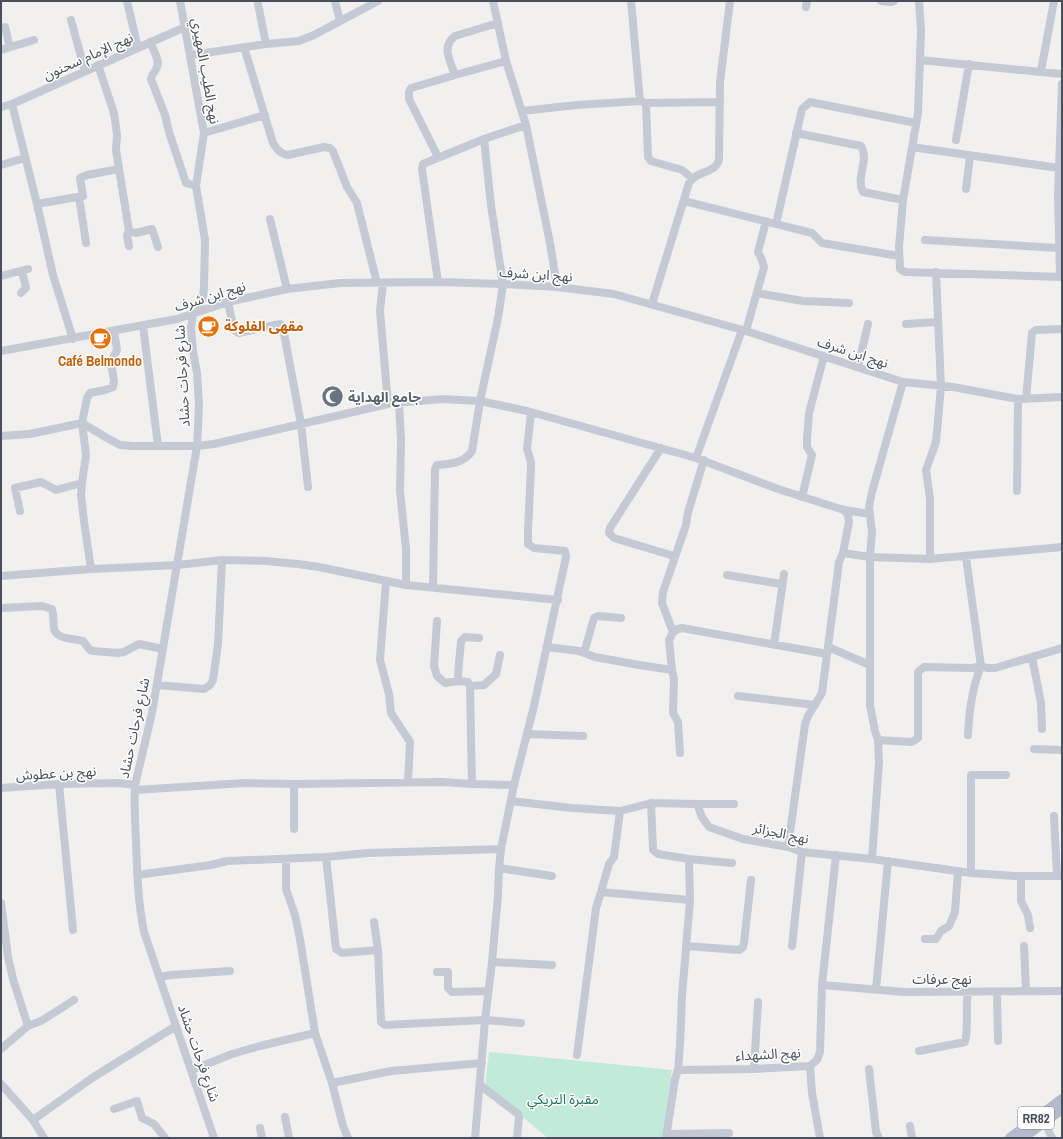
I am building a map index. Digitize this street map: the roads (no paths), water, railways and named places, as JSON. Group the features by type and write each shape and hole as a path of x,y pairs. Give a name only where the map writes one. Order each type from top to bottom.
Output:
{"main road":[{"name":"RR82","path":"1023,1138 1062,1099"},
{"name":"RR82","path":"1010,1138 1043,1118 1062,1109"}],"street":[{"path":"126,1 138,48"},
{"name":"نهج الطيب المهيري","path":"180,1 204,133 196,186 205,240 204,287 203,297 196,313"},
{"path":"335,1 340,21"},
{"path":"191,55 266,44 299,41 314,35 378,1"},
{"path":"493,1 506,61 526,125 550,243 557,287"},
{"path":"631,1 648,157 651,161 682,170 692,178"},
{"path":"652,304 689,183 692,178 718,164 720,82 730,1"},
{"path":"880,1 894,1"},
{"path":"919,1 921,31 918,113 903,200 899,256 902,271 1061,277 1058,195 1062,84"},
{"path":"1041,71 1054,1"},
{"path":"258,4 266,44"},
{"path":"71,20 85,71"},
{"path":"455,75 447,48 450,40 455,36 498,23"},
{"path":"5,27 10,47"},
{"name":"نهج الإمام سحنون","path":"1,107 12,104 185,27"},
{"path":"1,50 34,40"},
{"path":"150,42 158,62 157,68 152,73 152,79 186,183 196,186"},
{"path":"244,47 273,144 278,151 288,155 324,147 330,148 333,151 347,187 357,203 380,283 380,311 388,404"},
{"path":"920,60 1062,74"},
{"path":"438,157 409,99 409,92 411,88 506,61"},
{"path":"956,140 969,64"},
{"path":"98,65 114,113 117,135 116,150 118,169 130,231 127,235 129,246"},
{"path":"522,111 577,105 643,102 720,102"},
{"path":"776,224 802,108 810,102 916,123"},
{"path":"12,104 53,275 73,339"},
{"path":"204,133 265,115"},
{"path":"438,282 422,169 423,164 484,139 526,125"},
{"path":"796,132 861,146 864,152 860,186 863,192 903,200"},
{"path":"433,587 435,469 437,465 460,462 472,450 480,401 498,318 503,284 491,205 484,139"},
{"path":"912,147 1059,168"},
{"path":"966,189 970,156"},
{"path":"1,165 25,158"},
{"path":"37,204 83,196 80,178 87,174 118,169"},
{"path":"79,197 86,243"},
{"path":"684,201 812,233 822,243 899,256"},
{"path":"270,219 287,289"},
{"path":"673,632 662,603 663,592 674,556 686,525 700,459 757,293 764,266 758,252 766,221"},
{"path":"130,231 136,233 152,229 158,247"},
{"path":"925,240 1059,248"},
{"path":"1,276 25,270 26,288 21,293"},
{"path":"930,559 930,499 926,470 936,442 941,387 936,272"},
{"name":"نهج ابن شرف","path":"1,351 177,320 228,302 287,289 340,283 438,282 503,284 557,287 614,294 744,330 903,382 953,387 1022,399 1062,397"},
{"path":"757,293 803,301 849,303"},
{"path":"228,302 234,330 239,333 280,324 283,328 301,424 308,487"},
{"name":"شارع فرحات حشاد","path":"196,313 191,328 192,350 198,374 198,446 157,685 135,787 134,800 137,875 140,910 144,932 214,1138"},
{"path":"906,324 938,322"},
{"path":"858,367 868,324"},
{"path":"143,326 158,446"},
{"path":"1017,491 1022,399 1032,333 1036,330 1062,330"},
{"path":"91,569 84,522 82,483 86,455 82,436 82,422 87,398 90,393 113,387 114,381 111,362 117,350 114,331"},
{"path":"802,497 812,455 807,447 810,413 824,356"},
{"path":"872,859 879,762 878,740 870,705 870,557 872,532 869,507 903,382"},
{"path":"1,436 30,434 82,422 120,445 198,446 214,444 388,404 443,399 480,401 531,412 700,459 802,497 844,510 870,514"},
{"path":"398,403 401,440 400,491 406,549 406,585"},
{"path":"475,1138 485,1020 498,896 498,868 514,785 558,600 566,557 565,551 534,548 528,544 532,467 527,449 531,412"},
{"path":"661,448 610,528 609,533 614,538 674,556"},
{"path":"20,511 15,488 41,482 56,490 82,483"},
{"path":"788,847 805,724 808,716 822,693 838,562 844,553 849,522 848,515 844,510"},
{"path":"844,553 870,557 930,559 966,557 1062,547"},
{"path":"966,557 981,666 970,704 968,735"},
{"path":"1,576 91,569 178,565 222,560 298,564 406,585 558,600"},
{"path":"157,685 204,690 213,680 218,644 222,560"},
{"path":"774,645 781,584 784,574"},
{"path":"727,575 781,584"},
{"path":"386,581 380,660 389,694 391,713 410,742 408,782"},
{"path":"1,608 48,607 52,609 56,634 83,641 90,650 118,653 124,652 139,644 163,649"},
{"path":"584,653 594,618 598,616 621,618"},
{"path":"437,621 434,666 437,676 445,683 459,681 468,682 470,686 472,784"},
{"path":"680,754 678,722 673,713 674,680 669,640 673,632 678,629 682,628 774,645 827,651 870,665"},
{"path":"459,681 458,675 461,641 465,637 479,638"},
{"path":"547,647 578,651 595,657 672,670"},
{"path":"878,740 912,742 918,738 918,672 924,667 973,668 981,666 995,668 1062,648"},
{"path":"470,686 484,685 496,674 500,655"},
{"path":"1032,657 1041,703 1042,730"},
{"path":"738,696 815,705"},
{"path":"527,734 583,736"},
{"path":"1034,749 1062,750"},
{"path":"971,873 971,775 1006,775"},
{"name":"نهج بن عطوش","path":"1,788 59,784 119,783 135,787 244,783 294,784 408,782 514,785"},
{"path":"59,784 73,930"},
{"path":"294,784 294,829"},
{"path":"511,801 572,808 620,811 651,804 734,804"},
{"path":"651,804 653,850 658,854 689,859 732,863"},
{"name":"نهج الجزائر","path":"697,804 702,818 709,827 744,839 788,847 802,852 872,859 971,873 1021,876 1059,876"},
{"path":"577,1055 596,908 609,864 614,857 620,811"},
{"path":"1054,816 1059,876"},
{"path":"137,875 211,865 227,861 326,857 368,853 502,849"},
{"path":"792,946 802,852"},
{"name":"نهج الشهداء","path":"678,1070 754,1069 810,1066 817,1060 820,1052 822,985 836,855"},
{"path":"326,857 336,949 342,953 378,950"},
{"path":"286,859 286,889 295,915 300,939 315,1033 332,1083 343,1126 348,1138"},
{"path":"689,859 690,900 678,1070 675,1078 667,1136 729,1133"},
{"path":"876,989 888,862"},
{"path":"498,868 552,876"},
{"path":"925,939 936,939 941,931 949,926 955,912 958,871"},
{"path":"1021,876 1021,901 1028,915 1030,928"},
{"path":"686,946 741,949 744,943 751,880"},
{"path":"601,892 690,900"},
{"path":"1,904 8,957 13,979 28,1026"},
{"path":"374,922 378,950 381,1022 385,1025 485,1020 521,1023"},
{"path":"1024,946 1026,991"},
{"path":"492,962 552,965"},
{"path":"159,978 171,975 230,971"},
{"path":"437,972 448,972 448,988 452,992 488,991"},
{"name":"نهج عرفات","path":"822,985 904,992 940,991 968,993 1062,991"},
{"path":"996,992 998,1041"},
{"path":"919,1051 965,1042 968,993"},
{"path":"1,1049 28,1026 40,1021 74,1000"},
{"path":"754,1069 758,1002"},
{"path":"33,1120 92,1078 176,1026"},
{"path":"192,1070 232,1054 315,1033"},
{"path":"332,1083 391,1071 482,1064"},
{"path":"810,1066 812,1093 820,1138"},
{"path":"869,1069 876,1132 880,1138"},
{"path":"1,1084 33,1120 44,1138"},
{"path":"480,1085 518,1114 519,1117 516,1138"},
{"path":"114,1109 137,1101 142,1118 154,1124 163,1134 164,1138"},
{"path":"285,1117 289,1138"},
{"path":"1043,1118 1052,1138"},
{"path":"910,1126 912,1138"},
{"path":"260,1128 262,1138"}],"place":[{"name":"مقهى الفلوكة","path":"208,326"},
{"name":"Café Belmondo","path":"100,339"},
{"name":"جامع الهداية","path":"332,397"}],"park label":[{"name":"مقبرة التريكي","path":"563,1099"}]}
